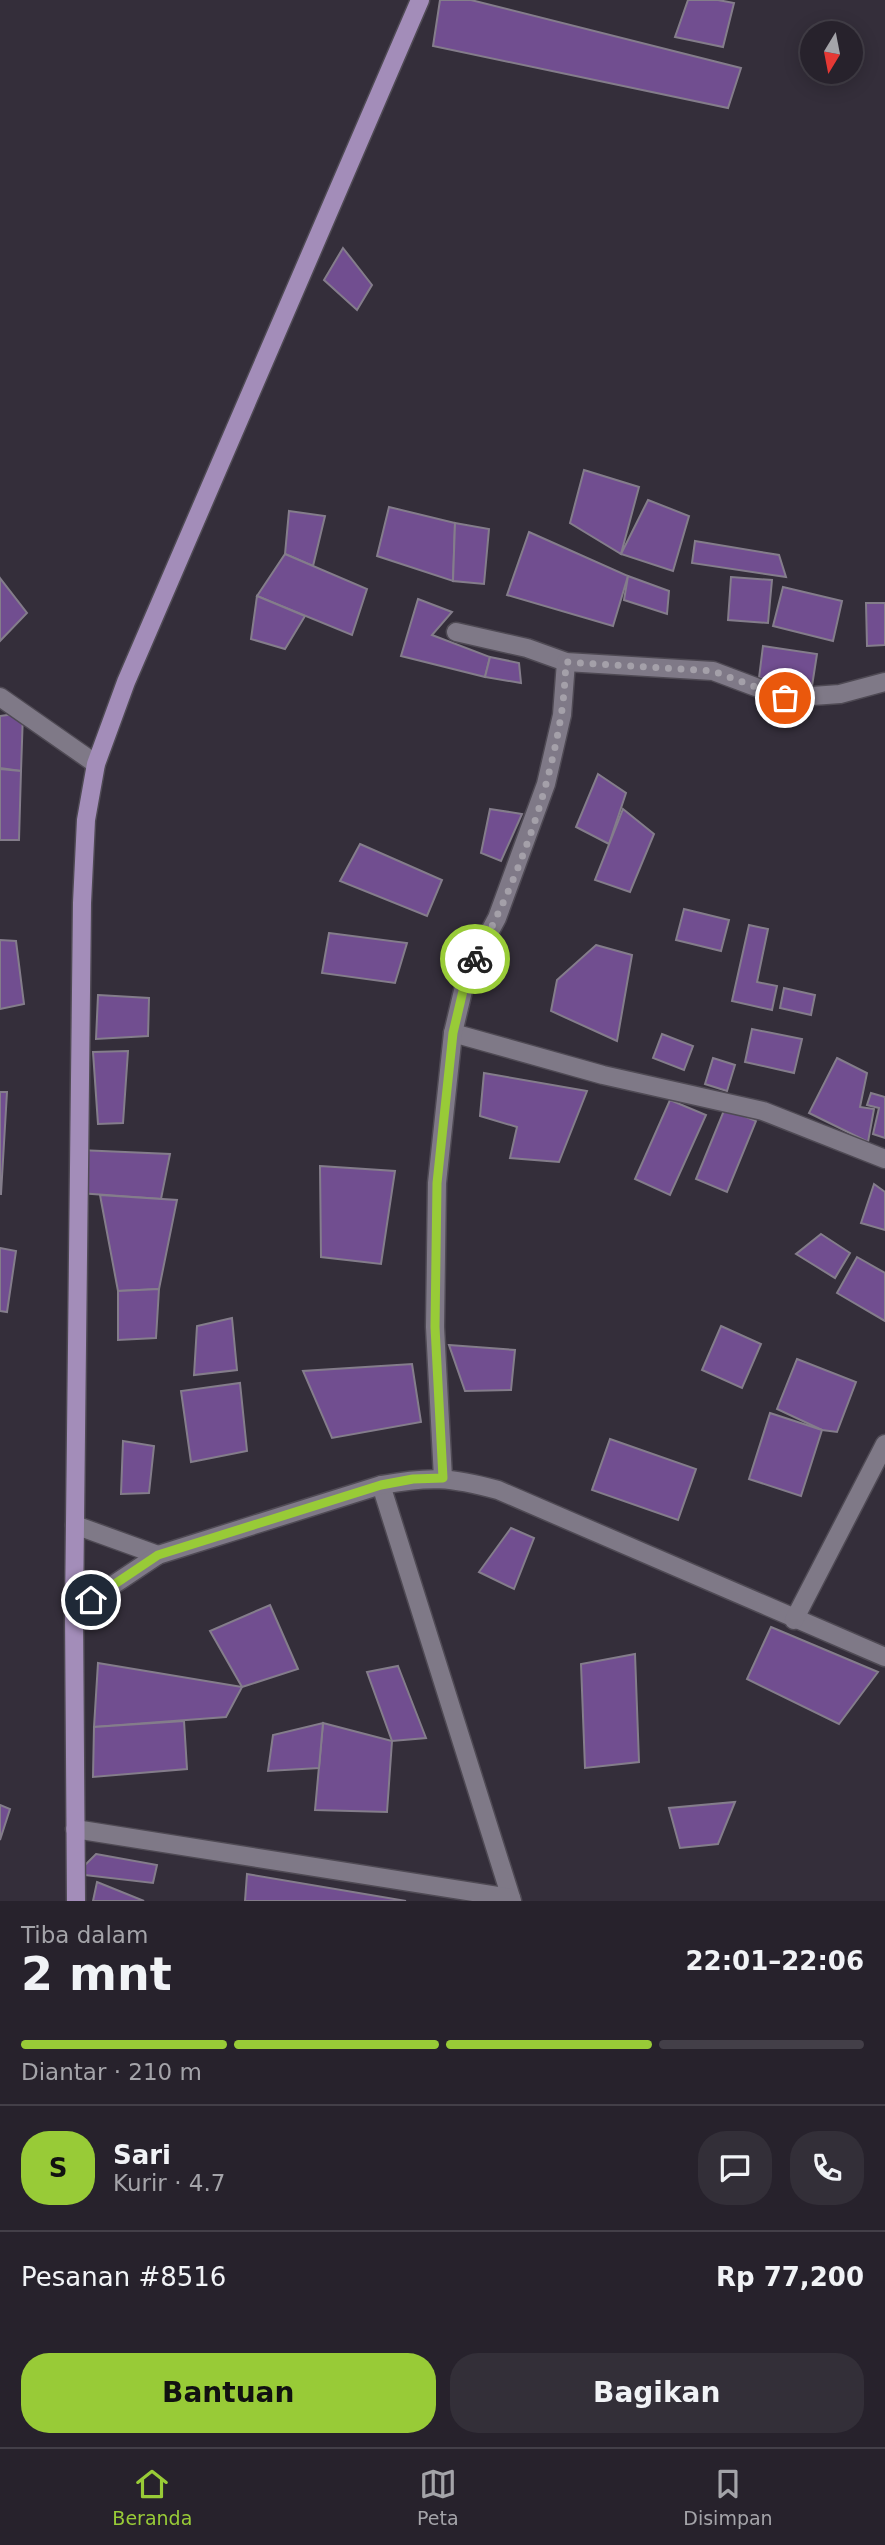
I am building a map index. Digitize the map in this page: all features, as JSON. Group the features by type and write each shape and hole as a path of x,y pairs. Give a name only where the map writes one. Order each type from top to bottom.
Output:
{"main road":[{"path":"76,1901 74,1611 82,903 86,820 96,764 132,669 420,0"}],"street":[{"path":"456,632 527,648 566,662 713,671 785,698 840,694 885,682"},
{"path":"443,1478 435,1327 437,1183 453,1033 467,974 497,918 546,784 562,715 566,662"},
{"path":"0,697 96,764"},
{"path":"453,1033 603,1075 763,1111 885,1159"},
{"path":"794,1620 885,1444"},
{"path":"74,1611 158,1555 381,1485 413,1479 443,1478 458,1479 498,1490 885,1657"},
{"path":"75,1829 511,1900 381,1485"},
{"path":"75,1525 158,1555"}],"building":[{"path":"440,0 471,0 741,68 728,108 433,46"},
{"path":"688,0 734,3 723,47 675,37"},
{"path":"343,248 372,285 357,310 324,280"},
{"path":"584,470 639,487 621,554 570,523"},
{"path":"648,500 689,516 673,571 621,554"},
{"path":"389,507 455,523 453,581 377,556"},
{"path":"289,511 325,516 313,566 285,554"},
{"path":"455,523 489,529 484,584 453,581"},
{"path":"529,532 628,576 613,626 507,595"},
{"path":"695,541 779,555 786,577 692,563"},
{"path":"285,554 367,589 352,635 257,596"},
{"path":"628,576 669,591 667,614 624,600"},
{"path":"731,577 772,580 768,623 728,620"},
{"path":"0,578 27,613 0,641"},
{"path":"783,587 842,601 833,641 773,626"},
{"path":"257,596 305,616 285,649 251,639"},
{"path":"418,599 452,612 432,635 490,657 485,677 401,656"},
{"path":"866,603 885,603 885,645 867,646"},
{"path":"763,646 817,654 812,686 759,678"},
{"path":"490,657 519,663 521,683 485,677"},
{"path":"23,713 21,771 0,768 0,716"},
{"path":"0,769 21,771 19,840 0,840"},
{"path":"598,774 626,793 609,844 576,827"},
{"path":"490,809 522,814 501,861 481,853"},
{"path":"623,809 654,834 630,892 595,880"},
{"path":"360,844 442,880 427,916 340,881"},
{"path":"684,909 729,920 721,951 676,940"},
{"path":"749,925 768,929 757,982 777,986 772,1010 732,1001"},
{"path":"329,933 407,943 395,983 322,973"},
{"path":"0,940 16,941 24,1004 0,1009"},
{"path":"596,945 632,955 617,1041 551,1011 557,980"},
{"path":"784,988 815,995 811,1015 780,1008"},
{"path":"98,995 149,998 148,1036 96,1039"},
{"path":"752,1029 802,1039 794,1073 745,1062"},
{"path":"662,1034 693,1046 684,1070 653,1058"},
{"path":"128,1051 123,1123 98,1124 93,1052"},
{"path":"713,1058 735,1065 727,1091 705,1084"},
{"path":"837,1058 867,1073 860,1107 874,1109 868,1142 809,1113"},
{"path":"484,1073 587,1091 559,1162 510,1158 517,1127 480,1116"},
{"path":"0,1092 7,1092 1,1194 0,1194"},
{"path":"871,1093 885,1097 885,1138 873,1134 879,1108 867,1105"},
{"path":"670,1100 706,1115 670,1195 635,1179"},
{"path":"725,1108 756,1121 727,1192 696,1179"},
{"path":"79,1150 170,1154 161,1199 79,1193"},
{"path":"320,1166 395,1171 381,1264 321,1257"},
{"path":"874,1184 885,1192 885,1230 861,1223"},
{"path":"100,1195 177,1200 159,1289 118,1291"},
{"path":"821,1234 850,1253 835,1278 796,1254"},
{"path":"0,1248 16,1251 7,1312 0,1311"},
{"path":"857,1257 885,1273 885,1321 837,1293"},
{"path":"159,1289 156,1338 118,1340 118,1291"},
{"path":"232,1318 237,1370 194,1375 197,1326"},
{"path":"721,1326 761,1344 742,1388 702,1370"},
{"path":"449,1345 515,1350 511,1390 465,1391"},
{"path":"797,1359 856,1382 837,1432 822,1430 777,1409"},
{"path":"412,1364 421,1422 332,1438 303,1371"},
{"path":"240,1383 247,1451 191,1462 181,1391"},
{"path":"770,1413 822,1430 801,1496 749,1479"},
{"path":"610,1439 696,1469 678,1520 592,1490"},
{"path":"123,1441 154,1446 149,1493 121,1494"},
{"path":"511,1528 534,1538 514,1589 479,1572"},
{"path":"270,1605 298,1669 242,1687 210,1631"},
{"path":"771,1627 878,1672 839,1724 747,1679"},
{"path":"635,1654 639,1762 585,1768 581,1664"},
{"path":"98,1663 242,1687 226,1717 94,1727"},
{"path":"398,1666 426,1738 392,1741 367,1672"},
{"path":"184,1721 187,1769 93,1777 94,1727"},
{"path":"323,1723 392,1741 387,1812 315,1810"},
{"path":"323,1723 319,1768 268,1771 273,1735"},
{"path":"735,1802 718,1844 680,1848 669,1808"},
{"path":"0,1805 10,1809 0,1840"},
{"path":"96,1854 157,1865 153,1883 76,1874"},
{"path":"247,1874 406,1901 245,1901"},
{"path":"97,1882 144,1901 93,1901"}],"way so far":[{"path":"475,959 497,918 546,784 562,715 566,662 713,671 785,698"}],"route":[{"path":"91,1600 158,1555 381,1485 413,1479 443,1478 435,1327 437,1183 453,1033 467,974 475,959"}]}
